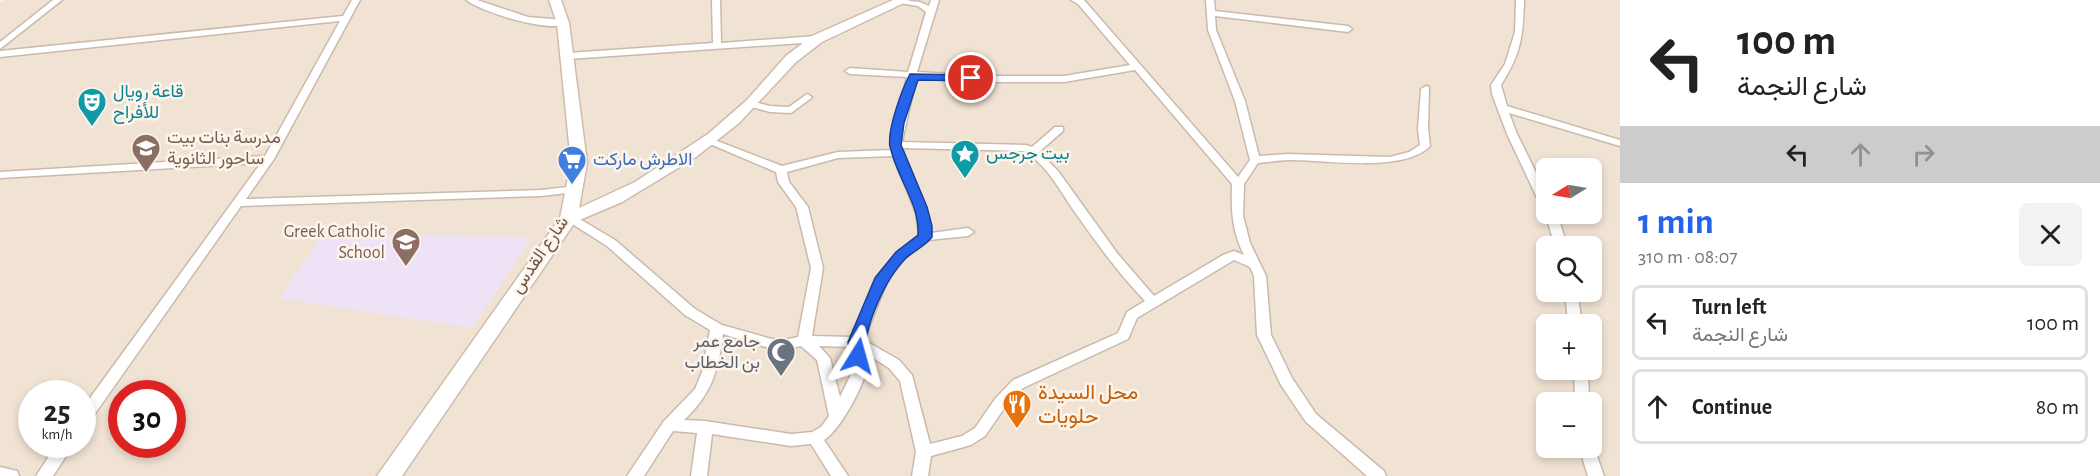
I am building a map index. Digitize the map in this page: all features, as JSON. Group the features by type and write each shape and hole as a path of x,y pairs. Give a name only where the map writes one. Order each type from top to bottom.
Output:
{"main road":[{"name":"شارع القدس","path":"389,476 569,219 579,163 568,56 563,23 555,0"},
{"path":"569,219 595,211 708,141 751,104 802,49 817,39 903,0"}],"street":[{"path":"0,46 58,0"},
{"path":"96,401 269,159 356,0"},
{"path":"470,0 541,24 563,23"},
{"path":"716,0 717,45"},
{"path":"903,0 931,5 914,76 898,123 897,149 920,207 925,226 925,237"},
{"path":"1076,0 1081,2 1238,184"},
{"path":"924,452 966,441 980,432 1009,392 1018,384 1123,336 1132,315 1235,252 1241,232 1237,216 1238,184 1255,160 1240,100 1212,30 1210,0"},
{"path":"1520,0 1515,48 1510,64 1496,85 1497,94 1505,109 1512,134 1536,183"},
{"path":"1211,13 1348,29"},
{"path":"0,54 346,18"},
{"path":"568,56 817,39"},
{"path":"785,41 798,44 802,49"},
{"path":"850,71 914,76 1064,79 1135,67"},
{"path":"1255,160 1298,157 1390,160 1413,154 1425,146 1422,129 1426,89"},
{"path":"751,104 770,109 791,110 807,97"},
{"path":"1505,109 1620,143"},
{"path":"1034,152 1059,129"},
{"path":"708,141 782,170 838,155 897,149 1026,148 1034,152 1053,172 1135,284 1153,302"},
{"path":"0,175 269,159"},
{"path":"782,170 784,182 802,207 818,268 804,341"},
{"path":"238,203 541,193 576,189"},
{"path":"569,219 611,243 690,312 717,328 779,346 804,341 856,342 894,364 907,379 924,452 920,476"},
{"path":"669,425 705,427 767,438 815,438 826,431 837,417 860,370 856,342 882,278 901,255 925,237 968,232"},
{"path":"1235,252 1255,265 1260,276 1264,335 1286,381 1311,417 1377,476"},
{"path":"635,476 669,425 692,405 707,384 717,328"},
{"path":"804,341 823,358 837,417"},
{"path":"699,476 705,427"},
{"path":"815,438 840,476"},
{"path":"44,476 56,458"},
{"path":"1590,458 1596,476"},
{"path":"0,474 11,476"}],"shaded area":[{"path":"5,0 1620,0 1620,476 0,476 0,3"},
{"name":"Greek Catholic School","path":"323,234 532,237 472,328 279,298"}],"place":[{"name":"قاعة رويال للأفراح","path":"92,128"},
{"name":"مدرسة بنات بيت ساحور الثانوية","path":"146,174"},
{"name":"بيت جرجس","path":"965,180"},
{"name":"الاطرش ماركت","path":"572,186"},
{"name":"Greek Catholic School","path":"406,268"},
{"name":"جامع عمر بن الخطاب","path":"781,378"},
{"name":"محل السيدة حلويات","path":"1017,430"}],"route":[{"path":"858,356 856,342 882,278 901,255 925,237 925,226 920,207 895,145 898,123 914,76 971,78"}]}
